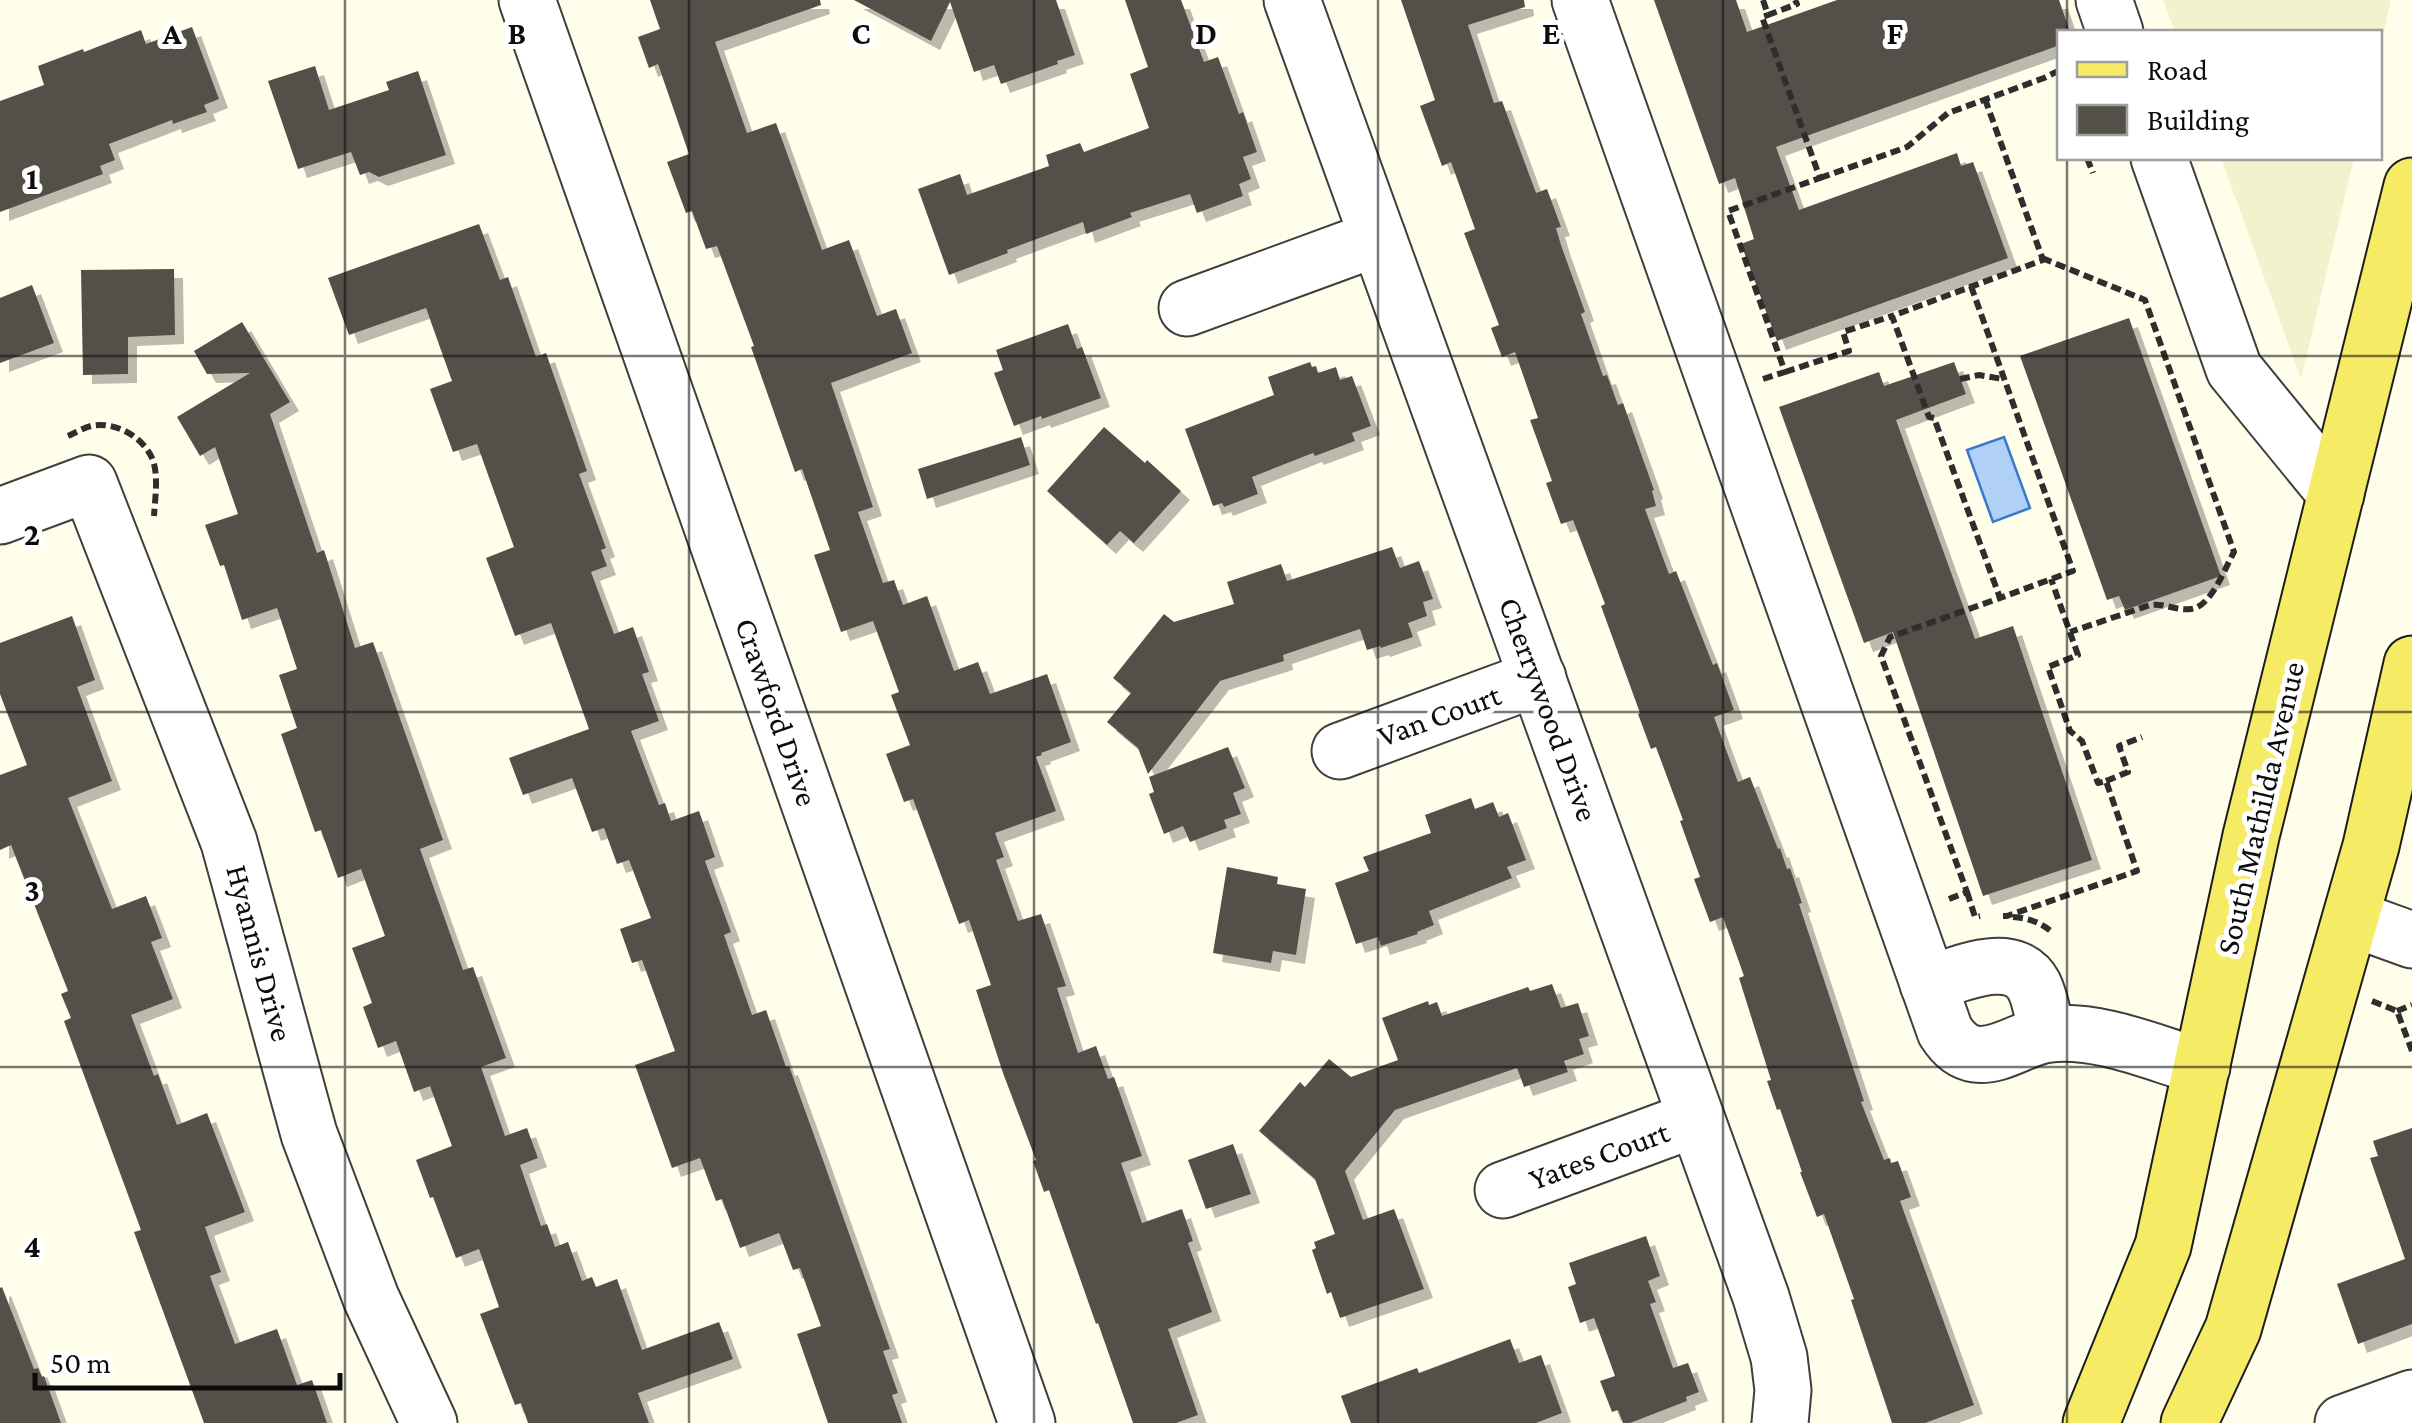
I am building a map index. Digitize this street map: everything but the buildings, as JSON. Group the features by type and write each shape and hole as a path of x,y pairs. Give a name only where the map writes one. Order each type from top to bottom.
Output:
{"main road":[{"name":"South Mathilda Avenue","path":"2091,1423 2163,1246 2251,836 2412,186"},
{"path":"2189,1423 2233,1329 2371,846 2412,664"}],"street":[{"name":"Crawford Drive","path":"526,0 1027,1423"},
{"name":"Cherrywood Drive","path":"1292,0 1761,1297 1779,1357 1784,1390 1780,1423"},
{"path":"1580,0 1945,1031 1965,1051 1975,1054 1994,1052 2047,1034 2095,1035 2202,1067"},
{"path":"2104,0 2114,30"},
{"path":"2160,160 2234,369 2336,494"},
{"path":"1188,308 1378,238"},
{"name":"Hyannis Drive","path":"0,516 89,483 230,842 309,1134 371,1298 429,1423"},
{"name":"Van Court","path":"1340,751 1538,678"},
{"path":"2351,918 2412,940"},
{"path":"1928,984 1988,967 2008,967 2028,978 2034,987 2047,1034"},
{"name":"Yates Court","path":"1502,1190 1696,1119"},
{"path":"2343,1423 2412,1398"}],"path":[{"path":"1763,0 1768,14"},
{"path":"1795,0 1797,4 1762,17 1820,178"},
{"path":"1784,372 1728,211 1907,147 1948,113 2057,72"},
{"path":"1984,100 2042,258 2145,300 2234,552 2208,599 2197,608 2150,605 2070,632"},
{"path":"2088,160 2093,173"},
{"path":"1718,394 1850,351 1843,332 2042,258"},
{"path":"1971,286 2073,571 1890,637 1882,656 1975,917 2007,916 2137,870 2105,781"},
{"path":"1892,316 2000,598"},
{"path":"1960,379 1979,375 2004,380"},
{"path":"2051,579 2078,656 2048,666 2070,731 2082,741 2098,783 2128,772 2119,746 2142,737"},
{"path":"1904,915 1967,892"},
{"path":"2366,998 2398,1010 2412,1005"},
{"path":"2398,1010 2412,1051"}],"green space":[{"path":"2163,0 2391,0 2382,40 2382,30 2174,30"},
{"path":"2222,160 2354,160 2301,379"}],"water":[{"path":"2004,437 2030,508 1993,522 1967,450"}]}
